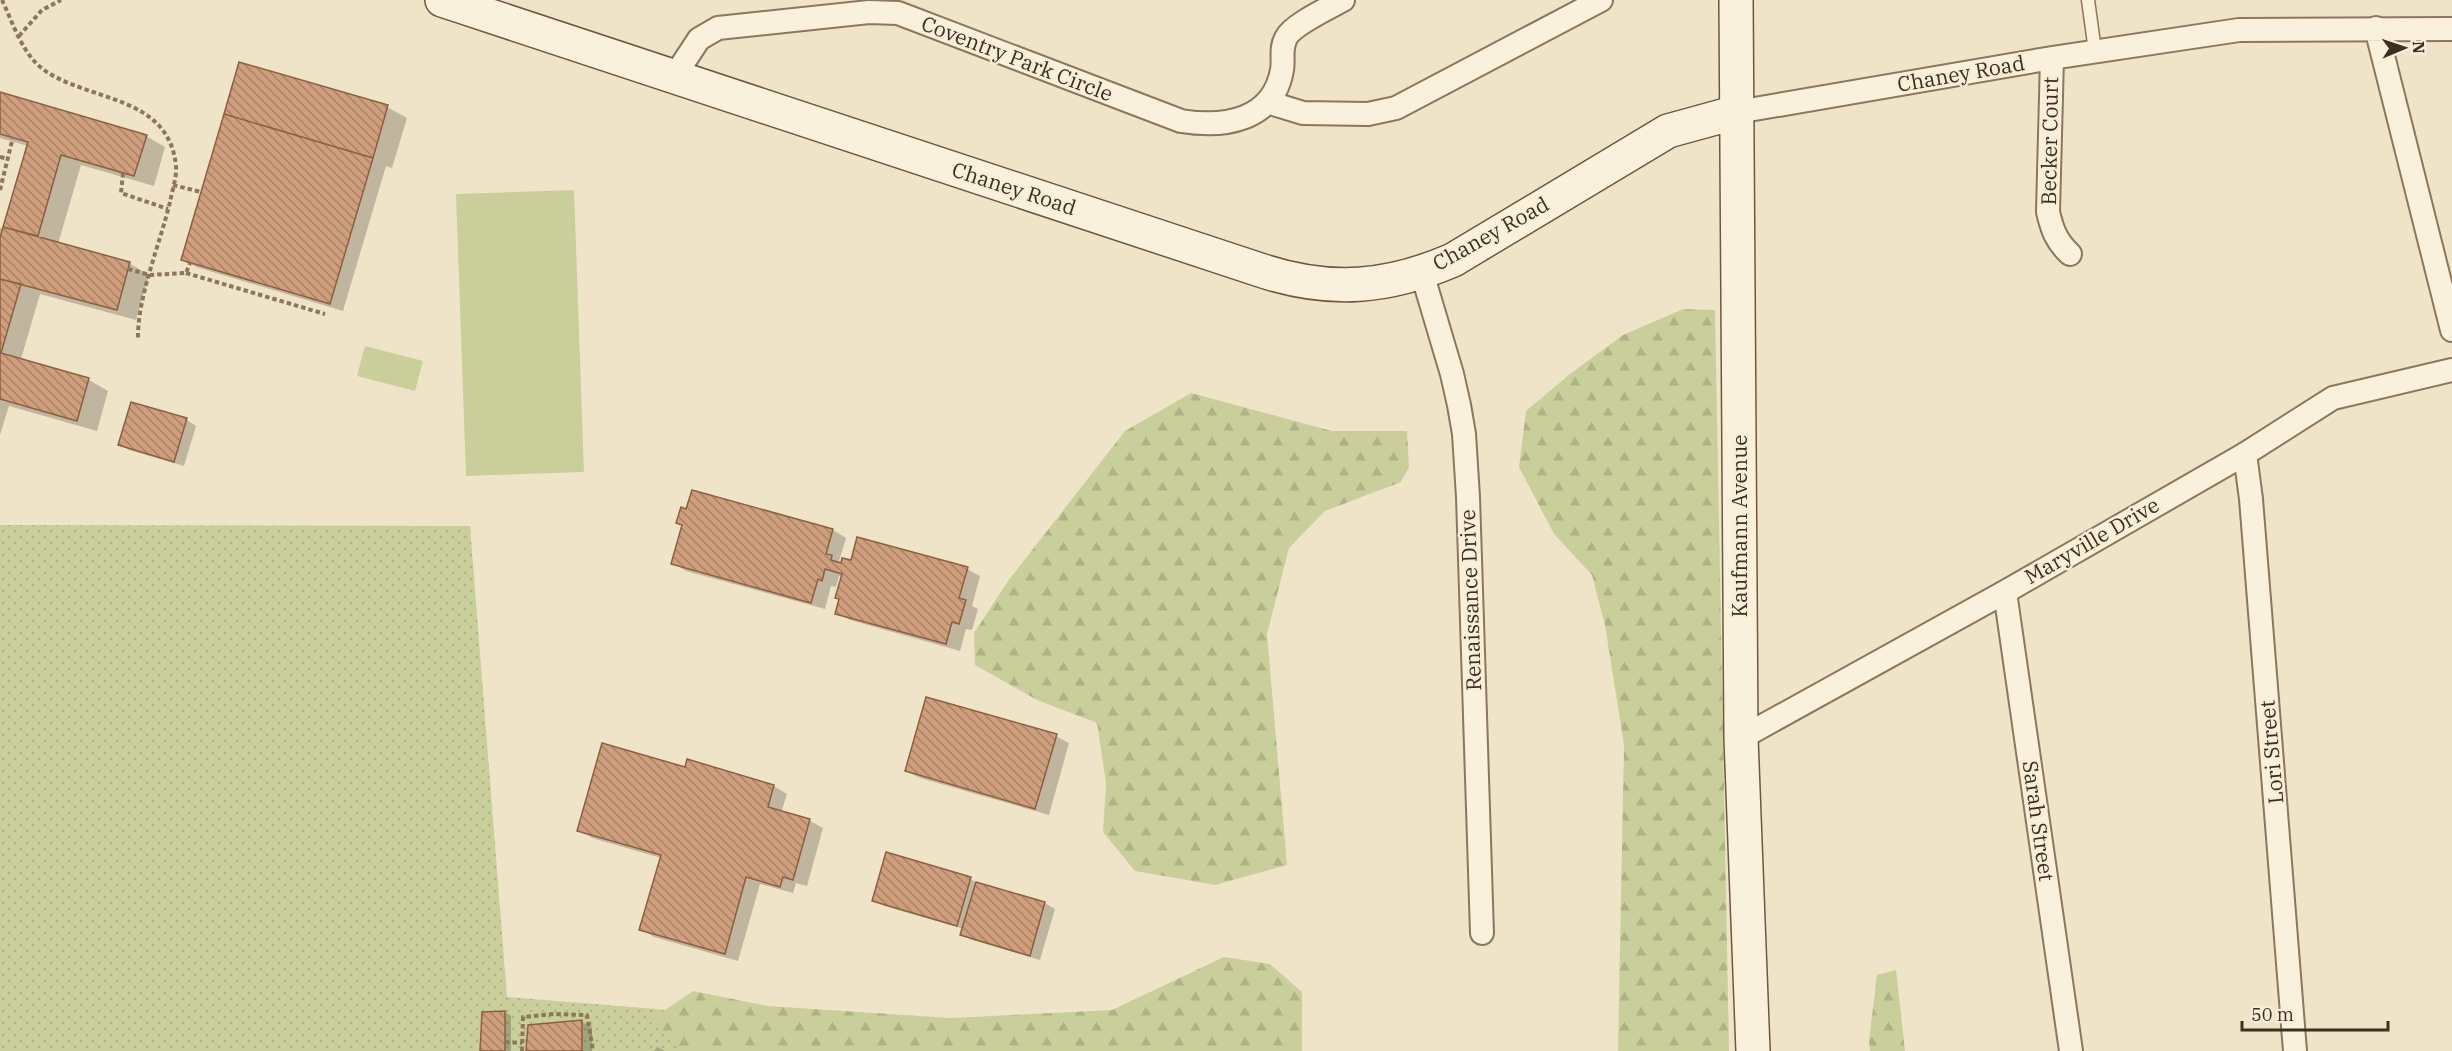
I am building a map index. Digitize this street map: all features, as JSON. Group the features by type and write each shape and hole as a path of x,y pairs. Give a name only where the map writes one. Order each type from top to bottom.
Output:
{"street":[{"name":"Chaney Road","path":"442,0 1283,278 1312,284 1353,286 1391,281 1422,273 1453,260 1668,131 1737,112 2052,58 2239,30 2452,29"},
{"path":"1342,0 1287,36 1281,51 1282,68 1275,91 1268,102 1303,112 1368,114 1396,108 1601,0"},
{"name":"Kaufmann Avenue","path":"1736,0 1741,738 1752,1051"},
{"name":"Coventry Park Circle","path":"674,77 699,39 718,28 879,12 898,13 1181,121 1203,125 1241,119 1256,112 1268,102"},
{"path":"2376,28 2452,330"},
{"name":"Becker Court","path":"2052,58 2048,212 2052,230 2060,244 2070,254"},
{"name":"Renaissance Drive","path":"1422,273 1452,374 1464,434 1482,933"},
{"name":"Maryville Drive","path":"1741,738 2005,592 2245,454 2333,398 2452,370"},
{"name":"Lori Street","path":"2245,454 2251,499 2295,1051"},
{"name":"Sarah Street","path":"2005,592 2071,1051"}],"lane":[{"path":"2088,0 2095,51"}],"path":[{"path":"2,0 26,50 44,69 79,86 135,107 159,124 172,147 177,168 137,319 138,339"},
{"path":"19,36 42,10 61,0"},
{"path":"0,190 13,137"},
{"path":"0,157 9,159"},
{"path":"123,173 121,193 168,209"},
{"path":"173,185 201,192"},
{"path":"186,273 190,263"},
{"path":"128,269 150,275 186,273 325,314"},
{"path":"522,1051 523,1017 554,1014 587,1015 593,1051"},
{"path":"505,1042 522,1043"}],"green space":[{"path":"574,190 584,472 466,476 456,194"},
{"path":"1683,309 1715,310 1729,1051 1618,1051 1624,745 1605,625 1592,575 1554,534 1519,467 1526,411 1570,374 1623,335"},
{"path":"365,346 423,361 415,391 357,376"},
{"path":"1191,393 1332,431 1407,431 1409,467 1401,482 1325,511 1289,548 1267,634 1287,865 1215,885 1135,871 1103,832 1106,783 1097,723 1037,700 975,665 974,633 1008,581 1125,431"},
{"path":"0,525 470,526 507,997 1175,1051 0,1051"},
{"path":"1224,957 1270,964 1302,992 1302,1051 685,1051 649,1021 693,991 768,1006 950,1018 1112,1010"},
{"path":"1896,970 1905,1051 1870,1051 1869,1041 1877,975"}],"building":[{"path":"239,62 388,105 373,158 224,114"},
{"path":"0,92 147,135 134,176 61,155 38,236 3,227 28,142 0,134"},
{"path":"224,114 373,158 330,304 181,260"},
{"path":"3,227 130,262 117,310 0,279 0,238"},
{"path":"0,279 21,284 1,353 89,378 77,421 0,399"},
{"path":"131,402 187,418 174,462 118,445"},
{"path":"692,490 833,529 826,554 832,555 831,560 841,563 842,558 851,560 857,537 968,567 959,598 966,600 959,624 952,622 946,644 835,614 839,599 835,598 842,574 825,569 822,581 818,579 811,603 671,564 682,525 676,523 681,507 686,509"},
{"path":"926,697 1057,734 1035,809 905,771"},
{"path":"602,743 685,767 687,759 774,785 768,807 810,819 793,880 783,877 780,887 746,877 725,954 639,930 661,855 577,831"},
{"path":"886,852 971,877 957,926 872,901"},
{"path":"976,882 1045,902 1030,956 960,935"},
{"path":"505,1011 505,1051 480,1051 482,1012"},
{"path":"582,1020 582,1051 526,1051 528,1025"}]}
